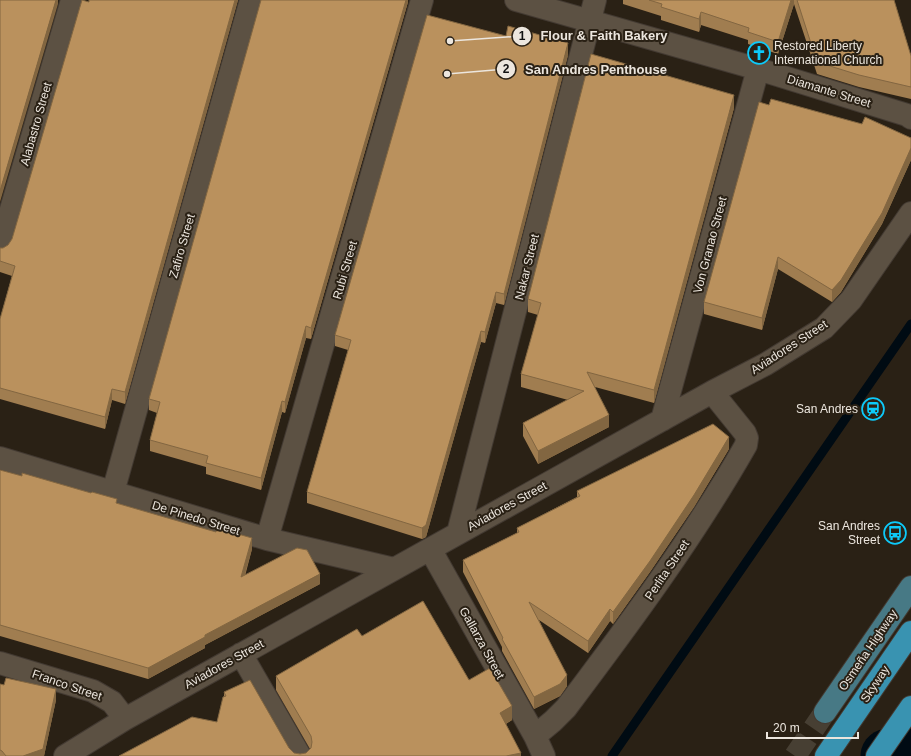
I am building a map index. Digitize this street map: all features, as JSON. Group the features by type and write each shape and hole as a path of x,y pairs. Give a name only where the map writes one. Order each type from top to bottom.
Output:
{"highway":[{"name":"Skyway","path":"826,756 911,632"},
{"path":"877,756 911,706"}],"main road":[{"name":"Osmeña Highway","path":"826,712 911,587"}],"street":[{"name":"Alabastro Street","path":"0,247 72,0"},
{"name":"Zafiro Street","path":"113,492 251,0"},
{"name":"Rubi Street","path":"267,539 422,0"},
{"name":"Diamante Street","path":"516,0 758,69 907,115 911,118"},
{"name":"Nakar Street","path":"458,533 595,0"},
{"name":"Von Granao Street","path":"662,420 758,69"},
{"name":"Aviadores Street","path":"65,756 125,719 241,654 712,392 766,364 824,328 851,300 911,213"},
{"name":"Perlita Street","path":"535,736 553,722 566,708 645,603 715,500 746,445 747,438 745,432 712,392"},
{"name":"De Pinedo Street","path":"0,458 267,539 394,569"},
{"name":"Gallarza Street","path":"430,549 535,736 544,756"},
{"path":"241,654 300,756"},
{"name":"Franco Street","path":"0,663 93,691 112,702 125,719"}],"building":[{"path":"0,0 56,0 0,191"},
{"path":"82,0 89,2 89,0 235,0 125,392 112,389 105,417 0,388 0,319 15,266 0,261 0,248 8,245 12,239"},
{"path":"261,0 406,0 311,328 306,326 285,402 282,401 261,478 206,463 208,456 150,440 160,402 149,399"},
{"path":"649,0 791,0 778,42 748,32 749,28 701,12 699,19 661,7 662,4"},
{"path":"797,0 894,0 911,56 911,87 859,75 817,62"},
{"path":"427,15 506,36 508,26 568,43 504,294 496,292 485,332 481,331 426,525 422,528 307,492 351,340 335,335"},
{"path":"591,54 734,95 654,390 587,372 609,415 538,451 523,423 584,391 521,374 541,303 528,299"},
{"path":"771,99 862,124 865,117 911,138 911,148 882,213 841,280 832,290 778,257 762,318 704,302 759,102 769,105"},
{"path":"713,424 729,437 694,495 650,561 613,612 610,609 588,641 529,602 567,675 560,684 534,697 502,639 503,638 463,560 519,532 517,528 580,496 577,491"},
{"path":"0,470 22,476 22,473 117,499 116,503 216,532 217,528 252,538 241,577 297,548 307,550 320,574 205,635 205,637 148,668 0,625"},
{"path":"423,601 469,680 490,668 512,706 500,713 521,753 506,756 119,756 192,717 217,722 223,697 226,696 224,692 250,680 289,748 294,753 306,753 311,748 311,736 276,676 357,629 362,636"},
{"path":"6,678 56,689 43,749 23,756 6,756 0,750 0,684 4,685"}],"waterway":[{"path":"612,756 911,324"},
{"path":"888,756 911,753"}],"tunnel":[{"path":"795,756 825,712"}],"place":[{"name":"Flour & Faith Bakery","path":"450,41"},
{"name":"Restored Liberty International Church","path":"759,53"},
{"name":"San Andres Penthouse","path":"447,74"},
{"name":"San Andres","path":"873,409"},
{"name":"San Andres Street","path":"895,533"}]}
